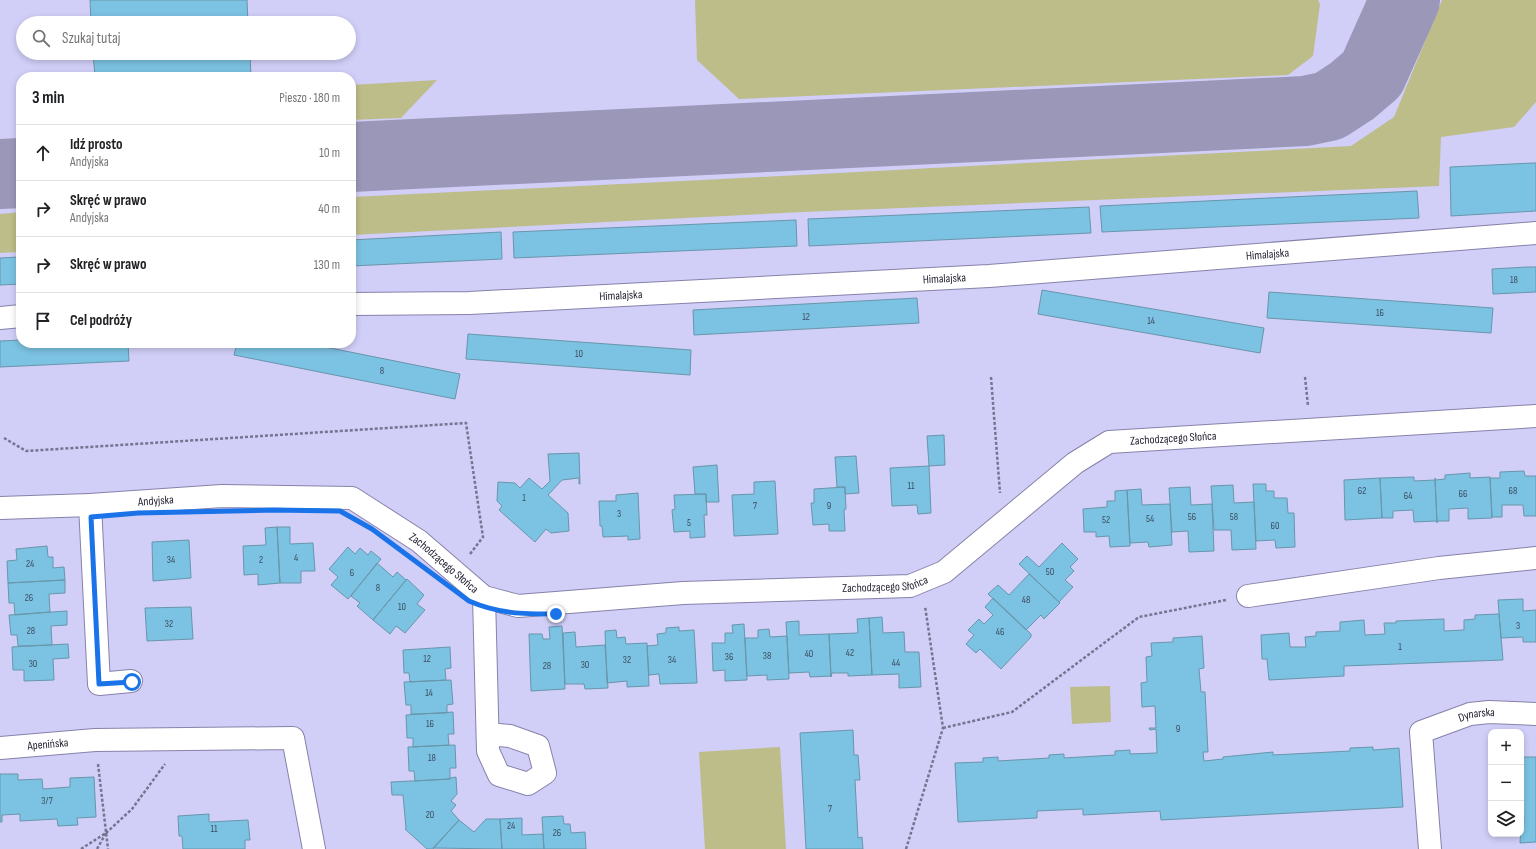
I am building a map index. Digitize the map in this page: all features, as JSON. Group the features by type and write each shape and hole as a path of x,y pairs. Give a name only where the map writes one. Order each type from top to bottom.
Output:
{"street":[{"name":"Himalajska","path":"356,304 469,303 989,276 1536,233"},
{"path":"0,318 16,316"},
{"name":"Zachodzącego Słońca","path":"222,496 352,498 419,541 484,597 518,606 684,593 910,586 944,572 1075,463 1109,442 1536,416"},
{"name":"Andyjska","path":"0,508 90,505 222,496"},
{"path":"90,505 99,684 132,682"},
{"path":"1248,596 1439,568 1536,558"},
{"path":"484,597 488,734"},
{"name":"Dynarska","path":"1430,849 1421,732 1470,714 1488,712 1536,714"},
{"name":"Apenińska","path":"0,748 95,740 293,738 314,849"}],"path":[{"path":"991,377 1003,524"},
{"path":"1305,377 1310,429"},
{"path":"4,438 26,451 466,423 483,537 455,572"},
{"path":"906,849 943,728 921,582"},
{"path":"943,728 1012,712 1140,617 1248,596"},
{"path":"81,849 106,833 132,809 160,772 180,739"},
{"path":"95,740 108,849"},
{"path":"97,849 106,833"}],"green space":[{"path":"695,0 1318,0 1320,4 1313,56 1288,75 739,99 697,60"},
{"path":"1442,0 1536,0 1536,102 1514,127 1441,137 1439,186 803,212 356,235 356,197 1351,146 1394,117"},
{"path":"437,80 401,118 356,120 356,85"},
{"path":"16,212 16,252 0,253 0,214"},
{"path":"1110,686 1111,722 1072,724 1070,687"},
{"path":"780,747 786,849 705,849 699,752"}],"building":[{"path":"90,0 247,0 248,16 91,16"},
{"path":"94,60 250,60 251,72 95,72"},
{"path":"1536,163 1536,211 1451,216 1450,167"},
{"path":"1417,191 1419,218 1102,232 1100,206"},
{"path":"1089,207 1091,233 809,246 808,219"},
{"path":"796,220 797,246 514,258 513,232"},
{"path":"501,232 502,259 356,266 356,240"},
{"path":"16,257 16,284 0,285 0,258"},
{"path":"1536,267 1536,292 1493,294 1492,269"},
{"path":"1042,290 1264,328 1260,353 1038,314"},
{"path":"1269,292 1493,308 1491,333 1267,318"},
{"path":"917,298 919,323 694,335 693,310"},
{"path":"468,334 691,350 690,375 466,359"},
{"path":"16,340 16,348 128,348 129,361 0,367 0,341"},
{"path":"236,348 330,348 460,374 455,399 234,355"},
{"path":"944,435 945,465 929,466 927,436"},
{"path":"579,453 580,484 579,478 562,480 548,495 568,513 569,531 551,533 546,529 535,542 499,510 502,506 497,501 498,482 515,483 520,488 529,478 542,489 550,481 548,454"},
{"path":"856,456 859,493 845,494 845,487 837,487 835,457"},
{"path":"717,465 719,502 706,502 706,494 695,494 693,467"},
{"path":"929,466 931,513 918,514 917,505 892,506 890,468"},
{"path":"1524,471 1525,476 1536,476 1536,516 1524,516 1523,505 1502,505 1502,517 1492,517 1490,478 1500,478 1500,472"},
{"path":"1470,473 1470,478 1490,477 1492,518 1468,519 1468,508 1449,509 1449,521 1438,521 1437,523 1435,478 1436,480 1445,479 1445,475"},
{"path":"1414,477 1414,481 1435,480 1437,521 1414,522 1413,510 1393,511 1393,518 1382,518 1380,478"},
{"path":"1380,478 1382,518 1345,520 1344,480"},
{"path":"775,481 778,534 734,536 732,495 754,494 754,482"},
{"path":"1253,484 1266,484 1266,491 1274,491 1274,498 1287,498 1288,513 1294,513 1295,547 1276,548 1275,540 1256,541"},
{"path":"1233,485 1234,503 1254,502 1256,549 1232,550 1231,530 1214,530 1211,486"},
{"path":"845,487 845,531 829,531 829,524 813,525 811,503 814,503 814,489"},
{"path":"1190,487 1191,505 1212,504 1214,551 1189,552 1188,531 1172,532 1169,488"},
{"path":"1141,489 1142,505 1170,504 1172,545 1149,547 1148,542 1130,543 1127,490"},
{"path":"1127,490 1130,546 1110,547 1109,536 1096,537 1096,532 1084,532 1083,509 1107,507 1107,501 1115,501 1115,491"},
{"path":"638,493 640,539 628,540 628,536 603,537 602,526 600,526 599,501 616,501 616,495"},
{"path":"706,494 707,515 704,515 705,537 690,538 690,531 674,532 672,510 675,509 674,495"},
{"path":"277,527 290,527 290,544 313,543 315,571 301,571 301,583 280,583"},
{"path":"277,527 280,583 258,585 258,574 244,575 243,546 266,545 265,528"},
{"path":"189,540 191,578 153,581 152,542"},
{"path":"1062,543 1078,559 1070,567 1074,571 1065,580 1073,587 1059,602 1019,564 1027,556 1039,567"},
{"path":"47,546 48,557 53,557 53,568 64,567 65,580 8,583 7,561 17,560 16,549"},
{"path":"348,547 355,554 360,548 368,555 371,551 381,559 348,599 331,585 338,577 329,569"},
{"path":"377,563 393,577 397,572 406,580 373,620 357,606 360,603 351,596"},
{"path":"1029,574 1060,603 1044,619 1041,615 1026,630 988,594 998,585 1009,595"},
{"path":"407,579 424,595 417,604 425,610 405,633 396,626 390,634 373,620"},
{"path":"65,580 65,593 49,594 50,612 15,615 14,603 9,603 8,583"},
{"path":"993,598 1031,634 1031,637 1001,669 980,649 976,653 966,644 974,635 968,630 979,619 984,624 993,615 985,607"},
{"path":"1523,599 1523,611 1536,610 1536,642 1523,642 1523,637 1501,638 1498,600"},
{"path":"191,607 193,639 147,641 145,608"},
{"path":"67,611 67,625 51,626 52,645 18,646 17,635 11,635 9,615"},
{"path":"1499,614 1503,660 1344,666 1344,676 1269,680 1267,659 1262,659 1261,635 1289,633 1290,647 1306,647 1305,637 1316,636 1316,632 1340,631 1340,622 1364,620 1365,635 1385,634 1384,623 1444,619 1444,631 1464,630 1464,620 1475,619 1475,615"},
{"path":"882,617 883,633 904,632 905,652 919,652 921,687 899,688 899,674 872,675 869,618"},
{"path":"869,618 872,675 848,676 848,673 832,673 831,677 829,634 858,633 857,619"},
{"path":"799,621 799,635 829,634 831,676 810,677 809,672 789,673 786,622"},
{"path":"744,624 747,680 725,681 725,670 713,671 712,643 725,643 725,633 733,633 732,625"},
{"path":"562,626 565,689 531,691 529,634 542,634 543,639 550,639 549,627"},
{"path":"679,627 679,631 694,630 697,683 660,684 659,674 649,675 647,646 658,645 657,634 666,633 666,628"},
{"path":"769,629 770,637 787,636 789,679 767,680 767,675 747,676 745,638 758,638 758,630"},
{"path":"616,630 617,638 625,637 626,644 647,643 649,686 627,687 627,681 607,683 605,631"},
{"path":"575,632 576,647 605,645 608,688 585,689 584,684 565,684 563,633"},
{"path":"1202,636 1204,668 1199,669 1201,692 1205,692 1208,752 1203,752 1204,761 1223,759 1223,757 1273,752 1273,755 1350,751 1350,748 1373,747 1373,750 1399,748 1403,807 1161,820 1160,811 1083,815 1083,809 1037,811 1037,818 958,822 955,763 983,762 983,758 998,757 998,761 1049,758 1049,755 1064,754 1064,758 1115,755 1115,751 1130,750 1130,754 1157,753 1156,729 1150,730 1149,728 1156,728 1155,706 1142,707 1141,683 1147,682 1146,657 1152,656 1151,643 1173,642 1173,638"},
{"path":"68,644 69,658 53,659 54,680 24,681 24,670 13,670 12,647"},
{"path":"450,647 451,668 445,669 446,680 410,682 409,673 404,673 403,650"},
{"path":"451,680 453,704 447,705 447,713 411,714 411,705 406,705 404,682"},
{"path":"453,712 454,734 448,734 449,745 413,747 413,738 407,738 406,715"},
{"path":"853,730 854,755 858,755 860,780 855,780 858,838 862,837 863,849 806,849 800,733"},
{"path":"455,745 456,768 450,768 450,779 415,781 414,771 409,771 408,747"},
{"path":"1524,757 1536,757 1536,842 1520,843 1520,837 1524,837"},
{"path":"0,774 18,774 18,780 42,779 43,789 70,787 70,778 94,777 96,817 77,818 78,825 58,826 57,819 20,821 20,814 2,815 2,822 0,822"},
{"path":"456,777 457,794 451,801 456,805 451,811 459,820 433,849 427,849 405,829 403,795 392,795 391,782 450,779"},
{"path":"209,814 209,822 248,820 250,840 245,840 245,849 183,849 182,836 179,836 178,816"},
{"path":"563,816 564,824 570,824 571,833 585,832 586,849 544,849 542,817"},
{"path":"522,818 522,835 543,834 544,849 502,849 500,819"},
{"path":"486,819 500,819 502,849 433,848 459,820 474,832"}],"taxiway":[{"path":"356,157 1305,111 1329,106 1352,91 1372,74 1405,0"},
{"path":"0,174 16,173"}],"route":[{"path":"132,682 99,684 91,517 138,513 274,510 340,511 372,529 469,601 485,608 519,614 556,614"}]}
